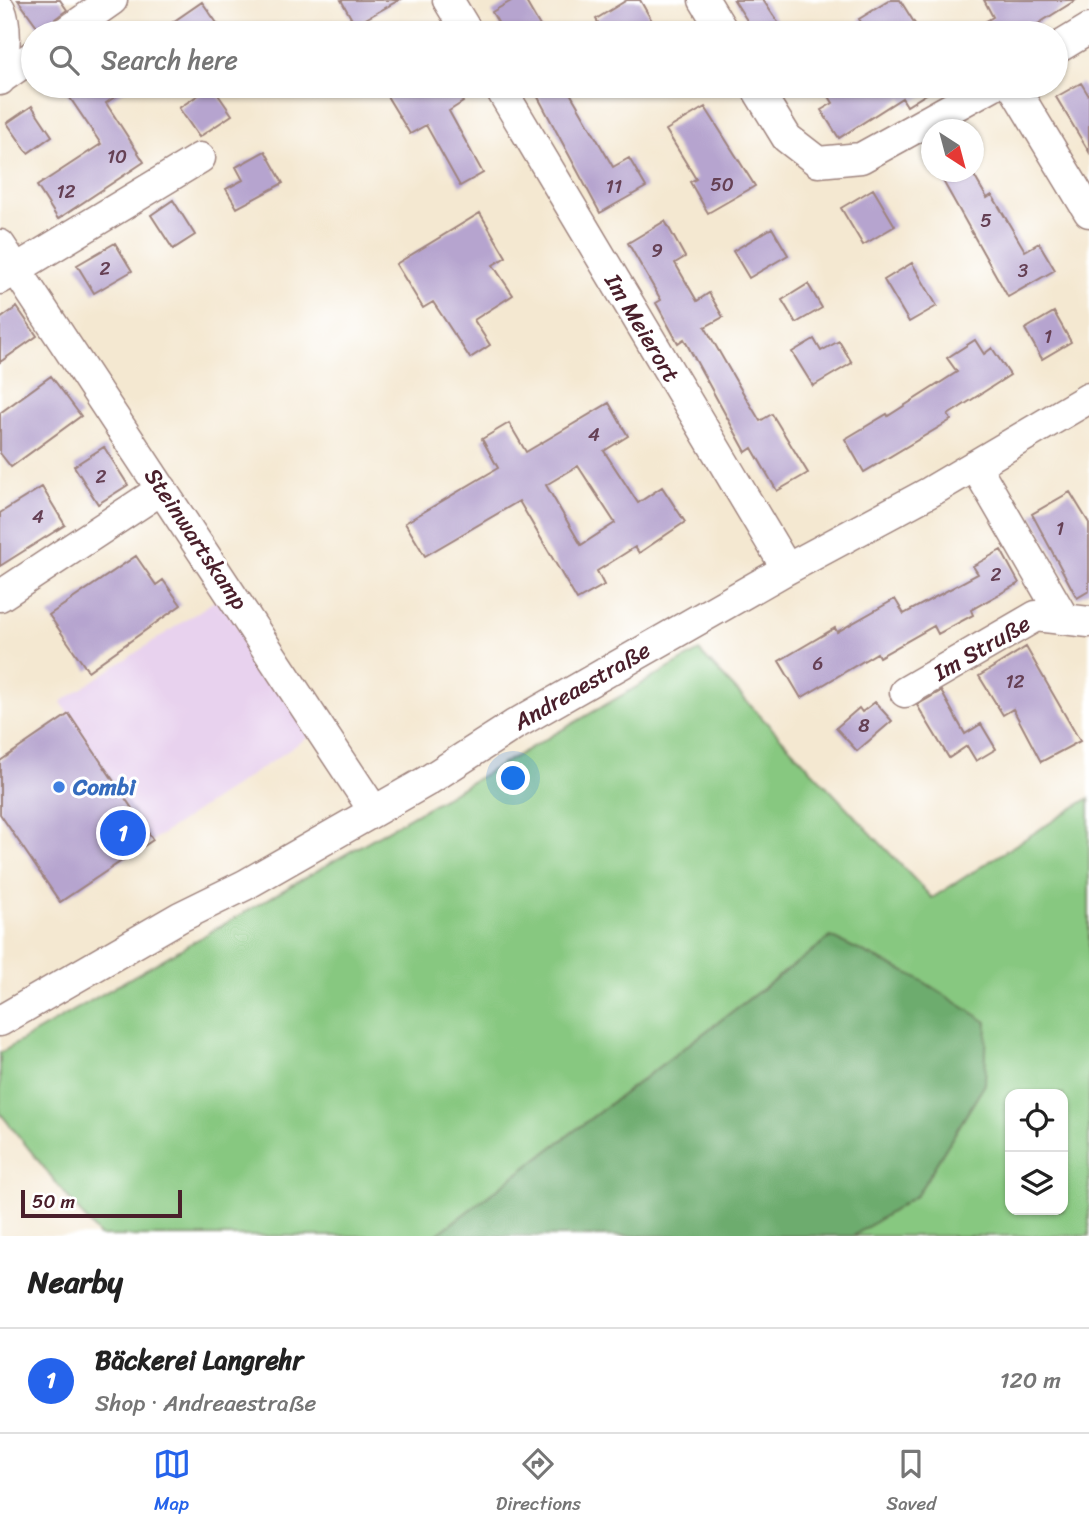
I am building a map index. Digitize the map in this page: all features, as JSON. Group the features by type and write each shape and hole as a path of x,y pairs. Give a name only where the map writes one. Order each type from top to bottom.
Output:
{"street":[{"path":"82,21 112,0"},
{"path":"449,0 461,21"},
{"path":"704,0 717,21"},
{"path":"0,9 5,42 0,80"},
{"path":"1068,41 1089,29"},
{"path":"0,80 21,64"},
{"name":"Im Meierort","path":"506,98 787,569"},
{"path":"762,98 786,138 818,162 861,158 969,98"},
{"path":"1020,98 1089,212"},
{"name":"Steinwartskamp","path":"200,158 5,264 162,489 374,811"},
{"name":"Andreaestraße","path":"0,1021 180,917 244,885 428,781 514,725 1089,398"},
{"name":"Im Struße","path":"975,465 1076,620"},
{"path":"0,596 162,489"},
{"name":"Im Struße","path":"905,692 1036,616 1076,620"}],"shaded area":[{"path":"219,598 310,736 60,902 0,814 0,761 69,715 61,702"}],"green space":[{"path":"699,651 932,898 1089,798 1089,1236 853,1236 917,1195 985,1084 831,937 435,1236 99,1236 0,1113 0,1053"},
{"path":"831,937 916,977 987,1022 985,1084 917,1195 853,1236 435,1236"}],"building":[{"path":"18,0 60,0 67,10 54,21 33,21"},
{"path":"341,0 399,0 362,21 353,21"},
{"path":"513,0 525,0 537,21 497,21 492,12"},
{"path":"627,0 640,0 652,21 597,21 596,19"},
{"path":"734,0 763,0 777,21 747,21"},
{"path":"890,0 900,0 913,21 860,21 859,19"},
{"path":"984,0 1076,0 1042,21 986,21 993,17"},
{"path":"202,2 215,21 174,21"},
{"path":"1081,83 1089,96 1089,152 1057,98 1068,98 1068,90"},
{"path":"70,98 113,98 106,103 144,162 58,219 37,186 101,144"},
{"path":"194,98 220,98 232,115 199,137 179,108"},
{"path":"388,98 460,98 463,102 449,111 483,173 460,186 426,125 410,134"},
{"path":"538,98 573,98 613,167 629,158 646,187 600,213"},
{"path":"830,98 902,98 839,138 821,110 833,103"},
{"path":"902,98 920,98 907,106"},
{"path":"32,106 52,136 28,153 7,123"},
{"path":"705,107 755,186 708,213 690,182 696,179 666,130"},
{"path":"265,151 283,183 237,208 226,189 243,180 236,167"},
{"path":"944,182 978,182 987,198 992,195 1025,251 1039,243 1055,270 1008,297"},
{"path":"873,189 895,226 863,245 841,208"},
{"path":"173,200 195,235 173,249 151,215"},
{"path":"480,213 506,257 493,265 513,295 474,320 490,345 470,358 433,302 423,308 396,264"},
{"path":"665,221 685,257 675,263 697,301 709,293 723,317 705,327 760,421 772,414 808,473 777,491 752,448 746,452 684,339 678,343 656,303 661,300 628,243"},
{"path":"772,228 788,255 749,278 733,251"},
{"path":"115,243 132,271 94,293 77,265"},
{"path":"912,263 937,306 909,322 884,280"},
{"path":"808,284 822,308 796,323 782,300"},
{"path":"17,307 37,336 0,362 0,319"},
{"path":"1054,312 1071,342 1042,359 1025,329"},
{"path":"814,339 821,351 839,341 852,363 813,386 792,352"},
{"path":"975,340 984,354 992,348 1010,375 948,415 951,420 864,472 845,439 887,414 888,416 957,372 947,358"},
{"path":"51,376 81,416 11,467 0,453 0,413"},
{"path":"609,403 628,436 604,451 638,503 662,487 685,522 639,553 635,547 597,571 604,585 577,600 519,501 425,556 405,523 498,468 482,439 509,423 526,452","holes":["578,466 615,523 581,545 546,485"]},
{"path":"104,447 128,485 98,504 74,466"},
{"path":"42,487 65,525 0,566 0,513"},
{"path":"1070,492 1089,523 1089,591 1077,598 1032,514"},
{"path":"1001,550 1019,583 971,610 973,615 938,634 934,626 879,657 877,653 801,698 779,661 835,628 837,632 895,599 904,614 978,574 973,566"},
{"path":"136,556 156,585 163,580 181,605 88,671 49,615"},
{"path":"1026,647 1080,741 1041,762 1013,709 1003,715 979,676"},
{"path":"941,691 965,734 981,724 996,749 976,761 967,746 949,758 917,705"},
{"path":"875,702 892,721 857,751 836,728 859,708 862,712"},
{"name":"Combi","path":"69,714 153,840 60,902 0,814 0,761"}],"place":[{"name":"Combi","path":"59,787"},
{"name":"Bäckerei Langrehr","path":"123,833"}]}
